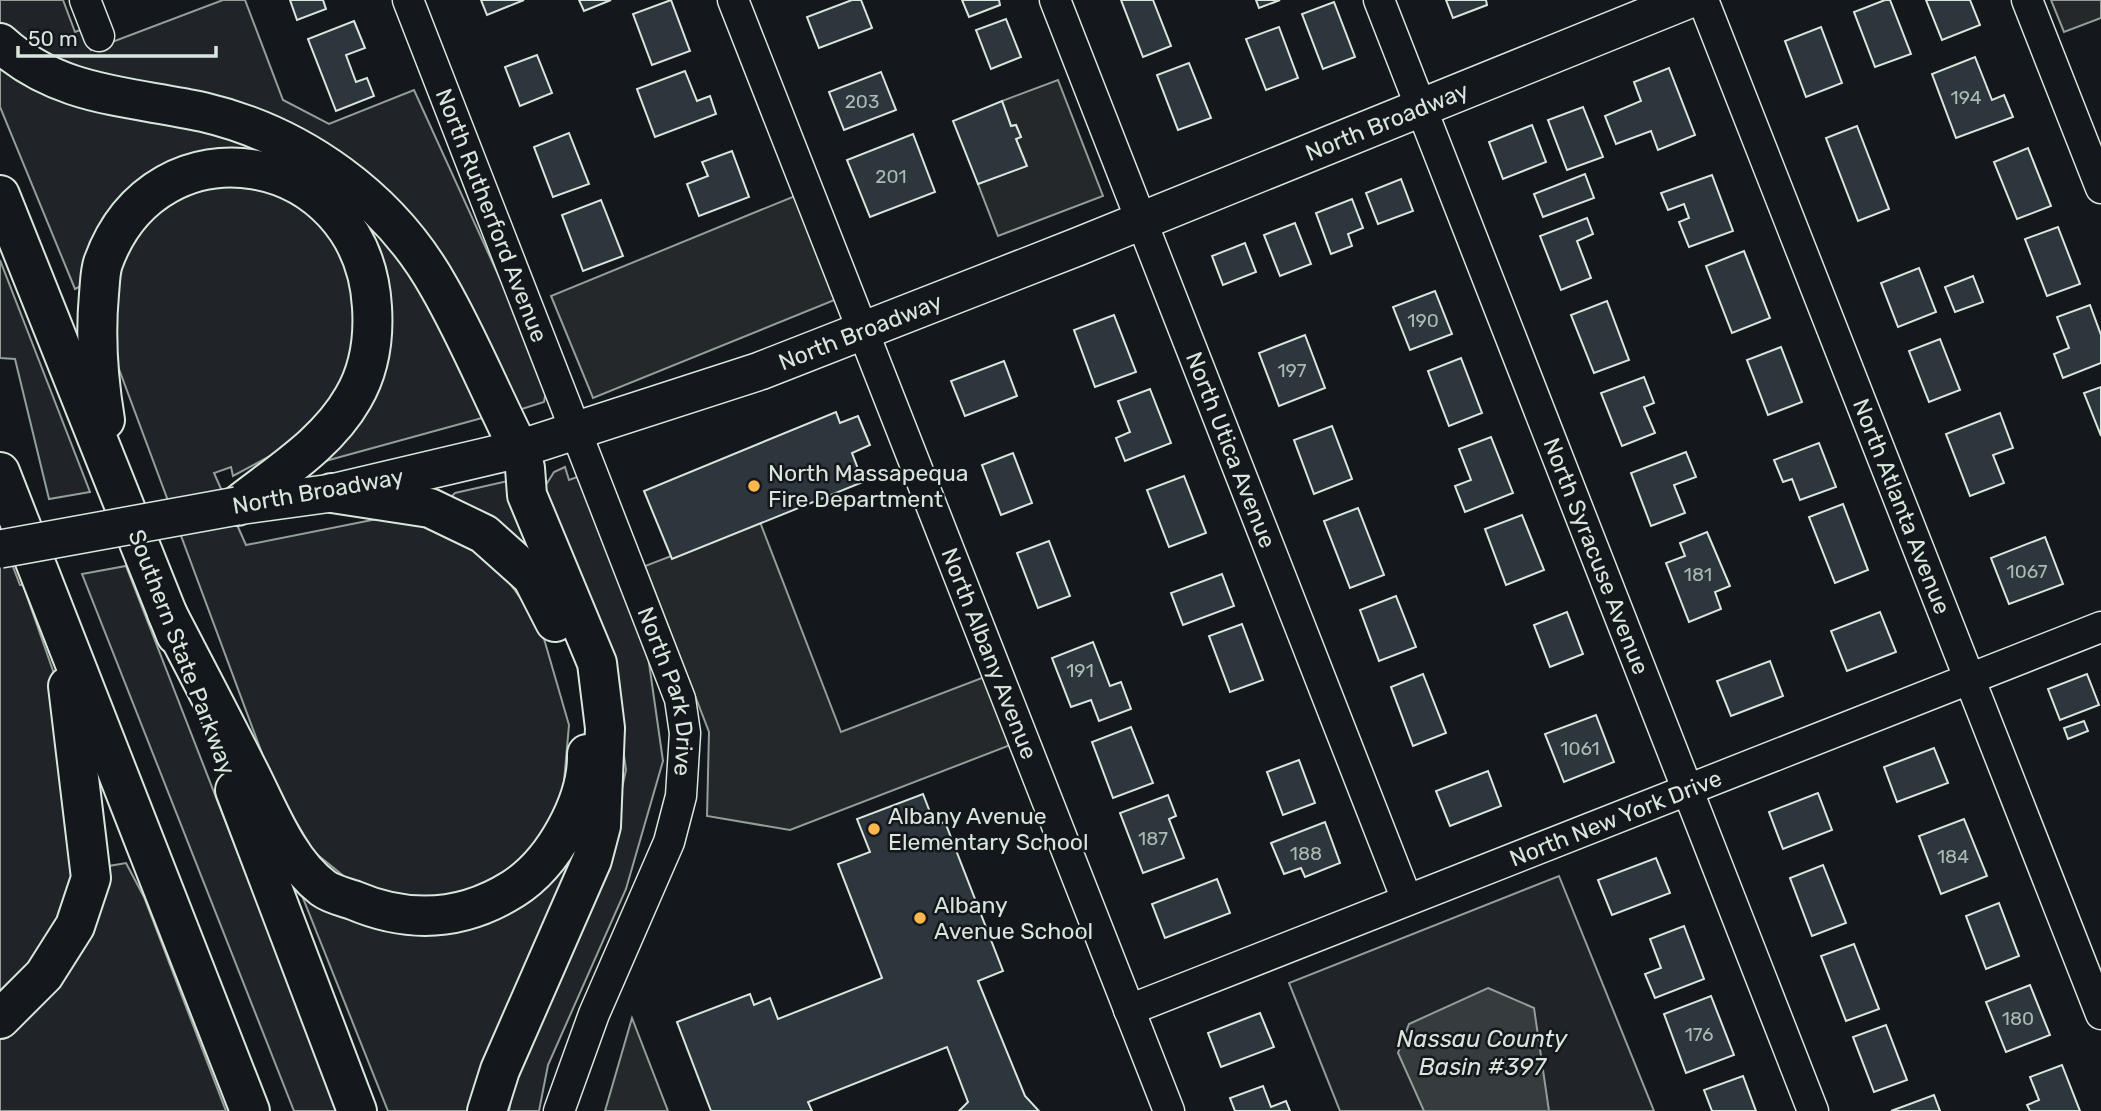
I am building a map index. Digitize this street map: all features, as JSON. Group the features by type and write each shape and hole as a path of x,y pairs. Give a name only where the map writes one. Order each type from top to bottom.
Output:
{"highway":[{"path":"0,43 42,73 97,95 204,113 256,129 310,155 345,178 382,211 409,241 439,287 519,450 525,468 527,495 597,663 606,728 601,826 592,860 500,1070 487,1111"},
{"path":"114,478 95,337 102,264 122,225 140,204 185,174 210,168 266,170 304,186 334,210 360,247 371,284 374,329 366,370 353,398 336,424 237,506"},
{"name":"Southern State Parkway","path":"0,195 167,613 357,1111"},
{"path":"0,472 250,1111"},
{"path":"167,613 291,853 324,888 393,915 452,916 497,899 518,886 541,864 566,828 587,775 586,732 577,676 558,627 532,577 484,534 429,508 332,493"},
{"path":"0,1019 44,975 75,926 91,878 61,632"}],"main road":[{"name":"North Broadway","path":"0,549 237,506 332,493 519,450 760,371 1687,0"}],"street":[{"path":"85,0 99,36"},
{"name":"North Rutherford Avenue","path":"408,0 576,431"},
{"name":"North Albany Avenue","path":"733,0 1169,1111"},
{"name":"North Utica Avenue","path":"1055,0 1407,901"},
{"name":"North Syracuse Avenue","path":"1379,0 1813,1111"},
{"name":"North Atlanta Avenue","path":"1703,0 2101,1014"},
{"path":"2027,0 2101,188"},
{"name":"North Park Drive","path":"559,1111 594,1014 668,842 681,796 685,733 680,699 576,431"},
{"name":"North New York Drive","path":"1129,1010 2101,627"}],"shaded area":[{"path":"0,0 63,0 75,32 80,30 91,50 223,0 245,0 283,100 329,124 414,90 521,325 546,391 544,402 522,409 510,405 421,232 157,92 30,53 0,22"},
{"path":"2051,0 2101,0 2101,18 2064,32"},
{"path":"0,59 6,66 30,80 72,101 122,113 208,125 247,136 284,152 352,195 407,253 429,287 472,383 482,418 311,465 345,437 377,388 392,332 386,268 359,212 327,182 268,153 209,154 157,171 119,208 88,274 81,286 75,289 0,107"},
{"path":"1058,80 1103,196 998,236 978,184 1026,166 1016,139 1021,137 1016,125 1011,126 1002,101"},
{"path":"238,178 295,191 344,236 366,305 350,391 317,431 233,476 231,467 214,473 246,545 377,519 431,524 488,553 540,625 569,725 561,815 514,879 443,905 366,894 314,852 273,783 116,361 110,303 133,236 179,192"},
{"path":"795,196 837,299 593,398 551,296"},
{"path":"0,260 90,492 49,499 15,359 0,358"},
{"path":"565,467 569,480 580,476 648,656 663,761 626,889 548,1065 539,1111 509,1111 514,1084 602,879 626,770 612,667 544,488 554,472"},
{"path":"521,478 565,612 451,497 455,493"},
{"path":"760,522 841,732 987,676 1013,744 790,830 707,816 709,732 645,566"},
{"path":"0,533 20,585 23,585 58,685 82,881 29,979 0,1000"},
{"path":"126,566 338,1111 294,1111 82,574"},
{"path":"590,842 475,1111 388,1111 299,888 450,930 578,843"},
{"path":"126,863 144,897 226,1111 0,1111 0,1035 86,943 109,866"},
{"path":"1559,876 1654,1111 1340,1111 1289,983"},
{"path":"632,1018 668,1111 605,1111"}],"water":[{"name":"Nassau County Basin #397","path":"1488,988 1534,1008 1549,1111 1424,1111 1398,1053 1409,1024"}],"building":[{"path":"290,0 323,0 326,9 297,20"},
{"path":"481,0 524,0 487,15"},
{"path":"579,0 611,0 584,11"},
{"path":"671,0 690,51 652,65 633,14"},
{"path":"852,0 861,0 872,28 819,48 807,17"},
{"path":"962,0 999,0 1000,5 969,17"},
{"path":"1121,0 1153,0 1171,46 1143,57"},
{"path":"1256,0 1280,0 1259,8"},
{"path":"1446,0 1486,0 1487,5 1453,18"},
{"path":"1890,0 1911,54 1875,67 1854,12"},
{"path":"1926,0 1970,0 1980,25 1942,40"},
{"path":"1334,2 1355,57 1323,69 1302,14"},
{"path":"1006,19 1021,57 991,69 976,30"},
{"path":"354,21 365,48 346,55 356,82 367,78 374,96 336,111 308,39"},
{"path":"1279,27 1298,78 1266,90 1246,39"},
{"path":"1821,27 1842,83 1806,97 1785,41"},
{"path":"537,55 552,93 520,106 505,67"},
{"path":"1975,57 1992,100 2004,95 2013,117 1956,138 1932,74"},
{"path":"1189,63 1211,118 1178,130 1157,75"},
{"path":"1669,68 1695,135 1658,150 1651,131 1616,144 1605,116 1641,101 1634,82"},
{"path":"685,71 697,101 710,96 716,114 655,137 637,89"},
{"path":"881,72 896,110 844,130 829,92"},
{"path":"1002,101 1011,126 1016,125 1021,137 1016,139 1027,166 978,184 953,121"},
{"path":"1583,107 1603,157 1567,170 1548,120"},
{"path":"1532,125 1546,162 1503,179 1489,142"},
{"path":"1857,126 1889,209 1858,221 1826,138"},
{"path":"569,133 589,184 553,197 534,147"},
{"path":"913,134 935,192 870,217 847,160"},
{"path":"2028,148 2051,206 2017,219 1994,162"},
{"path":"732,151 749,197 699,216 687,184 708,176 702,162"},
{"path":"1585,174 1594,198 1543,217 1534,194"},
{"path":"1712,175 1733,231 1689,247 1679,222 1689,218 1684,204 1668,210 1661,193"},
{"path":"1401,179 1413,211 1378,224 1366,193"},
{"path":"1352,199 1363,228 1348,234 1352,246 1331,254 1316,213"},
{"path":"601,200 623,256 583,271 562,215"},
{"path":"1587,218 1593,234 1577,241 1591,278 1561,290 1540,236"},
{"path":"1295,223 1311,264 1280,276 1264,235"},
{"path":"2058,227 2080,284 2047,296 2025,239"},
{"path":"1245,243 1256,272 1223,285 1212,256"},
{"path":"1744,251 1770,318 1732,333 1706,266"},
{"path":"1919,268 1936,312 1898,327 1881,283"},
{"path":"1973,276 1983,302 1955,312 1945,287"},
{"path":"1435,291 1452,334 1410,350 1393,307"},
{"path":"1607,301 1629,360 1594,373 1571,315"},
{"path":"2090,305 2101,335 2101,363 2063,378 2054,354 2069,348 2057,317"},
{"path":"1114,315 1136,372 1095,387 1074,330"},
{"path":"1305,335 1325,388 1279,406 1259,353"},
{"path":"1940,339 1960,390 1929,402 1909,351"},
{"path":"1781,347 1802,402 1768,415 1747,360"},
{"path":"1461,358 1482,413 1449,426 1428,371"},
{"path":"1004,361 1017,396 965,416 951,381"},
{"path":"1644,377 1654,403 1644,407 1655,433 1622,446 1601,393"},
{"path":"2101,387 2101,436 2084,393"},
{"path":"1150,389 1171,443 1125,461 1116,438 1130,432 1118,401"},
{"name":"North Massapequa Fire Department","path":"836,412 840,423 858,416 870,445 852,453 863,482 672,559 644,491"},
{"path":"2000,413 2013,448 1993,455 2004,483 1970,496 1946,434"},
{"path":"1332,426 1352,479 1314,494 1294,440"},
{"path":"1491,437 1513,493 1465,512 1455,486 1471,480 1459,449"},
{"path":"1819,443 1836,487 1800,500 1792,479 1783,482 1774,460"},
{"path":"1686,452 1696,477 1674,485 1685,513 1651,526 1631,473"},
{"path":"1013,453 1032,503 1001,515 982,465"},
{"path":"1184,476 1206,533 1169,547 1147,490"},
{"path":"1843,504 1868,570 1835,583 1809,517"},
{"path":"1358,508 1384,575 1350,588 1324,521"},
{"path":"1522,515 1544,570 1506,585 1485,529"},
{"path":"1707,532 1730,586 1715,592 1721,609 1689,622 1666,563 1685,556 1680,543"},
{"path":"2045,537 2063,584 2009,604 1991,558"},
{"path":"1049,541 1070,596 1038,608 1017,553"},
{"path":"1222,574 1234,606 1183,625 1171,593"},
{"path":"1396,596 1416,647 1379,661 1360,610"},
{"path":"1567,612 1583,654 1550,667 1534,625"},
{"path":"1880,612 1896,652 1847,671 1831,631"},
{"path":"1242,624 1263,680 1230,692 1209,636"},
{"path":"1093,642 1110,686 1121,682 1131,709 1099,721 1091,700 1071,707 1052,658"},
{"path":"1770,661 1783,696 1731,716 1717,681"},
{"path":"1423,674 1446,733 1413,746 1391,687"},
{"path":"2087,674 2099,705 2060,720 2048,689"},
{"path":"1596,715 1614,762 1564,782 1545,734"},
{"path":"2084,721 2088,731 2068,739 2064,728"},
{"path":"1131,727 1153,783 1113,798 1092,742"},
{"path":"1934,748 1948,783 1897,802 1884,767"},
{"path":"1299,760 1315,803 1283,815 1267,772"},
{"path":"1488,771 1501,806 1450,826 1436,791"},
{"path":"1818,793 1832,830 1783,849 1769,812"},
{"name":"Albany Avenue School","path":"923,794 935,825 945,822 1003,971 978,981 1025,1096 1039,1111 959,1111 968,1102 947,1047 808,1102 812,1111 711,1111 677,1022 750,994 754,1005 770,998 778,1019 882,978 838,864 870,852 857,819"},
{"path":"1168,795 1176,816 1169,819 1184,858 1143,873 1120,813"},
{"path":"1964,819 1987,876 1941,894 1919,836"},
{"path":"1325,822 1340,863 1305,877 1301,868 1284,874 1271,843"},
{"path":"1656,858 1670,893 1612,915 1598,880"},
{"path":"1823,865 1846,923 1812,936 1790,878"},
{"path":"1217,879 1230,913 1165,938 1152,904"},
{"path":"1999,903 2019,956 1986,969 1966,916"},
{"path":"1684,926 1704,979 1655,998 1645,974 1661,968 1650,939"},
{"path":"1854,944 1879,1009 1846,1021 1821,956"},
{"path":"2030,985 2050,1035 2006,1052 1986,1002"},
{"path":"1711,996 1734,1055 1686,1073 1664,1014"},
{"path":"1260,1013 1274,1047 1221,1067 1208,1033"},
{"path":"1886,1025 1907,1080 1874,1092 1853,1037"},
{"path":"2062,1065 2080,1111 2030,1111 2027,1105 2039,1100 2030,1077"},
{"path":"1743,1076 1756,1111 1712,1111 1704,1090"},
{"path":"1263,1086 1271,1107 1286,1101 1290,1111 1235,1111 1230,1098"},
{"path":"1934,1095 1940,1111 1891,1111"}],"place":[{"name":"North Massapequa Fire Department","path":"754,486"},
{"name":"Albany Avenue Elementary School","path":"874,829"},
{"name":"Albany Avenue School","path":"920,918"}]}
